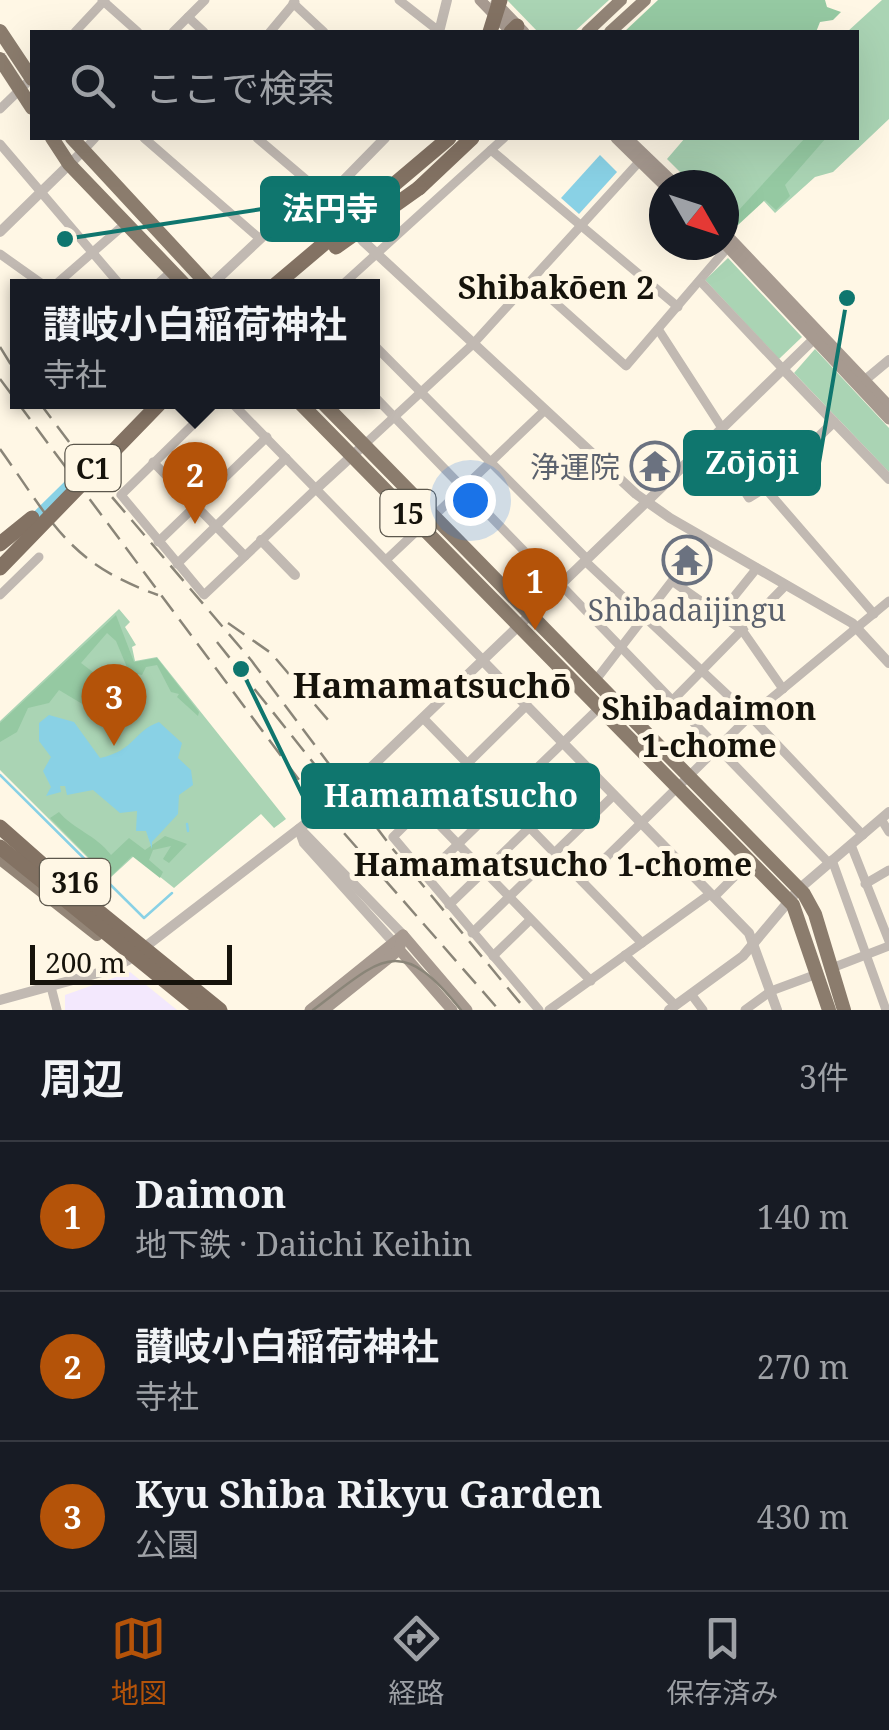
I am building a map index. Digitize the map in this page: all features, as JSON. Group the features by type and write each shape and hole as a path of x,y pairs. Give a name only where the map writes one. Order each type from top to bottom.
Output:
{"highway":[{"path":"0,31 30,75"},
{"path":"0,59 30,105"},
{"path":"53,140 69,164 179,279"},
{"path":"73,140 202,279"},
{"path":"282,279 448,140"},
{"path":"295,279 430,168 458,140"},
{"path":"324,255 419,188 470,140"},
{"name":"C1","path":"0,548 143,409"},
{"name":"C1","path":"0,565 153,409"},
{"name":"15","path":"306,409 750,862 794,894"},
{"name":"15","path":"329,409 689,776 794,894 801,920 844,1010"},
{"path":"0,827 56,884 196,1010"},
{"path":"1,858 56,884 220,1010"},
{"name":"15","path":"824,971 829,1010"}],"main road":[{"path":"589,30 621,0"},
{"path":"612,30 645,0"},
{"path":"490,11 515,30"},
{"path":"618,140 649,171"},
{"path":"629,140 660,170"},
{"path":"739,248 889,419"},
{"path":"739,258 889,406"},
{"name":"316","path":"0,827 82,888 231,1010"},
{"name":"316","path":"1,858 196,1010"},
{"name":"316","path":"82,888 99,918 130,943 128,960"},
{"path":"310,1010 399,942"},
{"path":"324,1010 399,942"},
{"path":"399,942 452,1010"},
{"path":"399,942 467,1010"},
{"name":"316","path":"150,944 148,960 191,994 196,1010"}],"street":[{"path":"175,30 205,0"},
{"path":"399,0 437,30"},
{"path":"440,30 447,0"},
{"path":"76,30 104,1 126,28"},
{"path":"272,30 295,2 322,30"},
{"path":"188,17 202,30"},
{"path":"0,109 30,80"},
{"path":"0,232 94,140"},
{"path":"146,140 258,238"},
{"path":"259,140 322,194 363,241 472,344 646,502 858,628 889,663"},
{"path":"216,279 290,210 348,178 382,140"},
{"path":"350,279 502,140"},
{"path":"0,144 115,279"},
{"path":"491,150 678,306"},
{"path":"209,409 121,495 204,595 472,344 640,162"},
{"path":"62,279 125,224"},
{"path":"0,254 35,279"},
{"path":"531,281 626,366 715,260"},
{"path":"163,279 172,271"},
{"path":"700,280 889,479"},
{"path":"658,330 722,428"},
{"path":"0,1000 128,960 299,829 424,719 818,335"},
{"path":"380,351 586,560 750,716 863,835"},
{"path":"866,380 889,360"},
{"path":"380,402 831,862 888,1010"},
{"path":"239,409 755,942 777,1010"},
{"path":"434,515 544,410"},
{"path":"711,439 749,498 765,488 834,422"},
{"path":"158,542 266,438"},
{"path":"177,564 286,458"},
{"path":"153,462 245,556"},
{"path":"765,488 877,611 889,618"},
{"path":"386,560 420,527"},
{"path":"262,540 295,575"},
{"path":"0,594 40,557"},
{"path":"720,614 757,568"},
{"path":"595,680 672,581 742,630 783,689"},
{"path":"672,701 786,585"},
{"path":"582,882 750,716 889,601"},
{"path":"526,706 393,837 539,1010"},
{"path":"425,876 599,708"},
{"path":"424,719 642,943"},
{"path":"449,905 589,770"},
{"path":"472,933 614,795"},
{"path":"422,807 591,981"},
{"path":"625,955 672,1008 744,956 794,894 885,816 889,832"},
{"path":"299,829 312,836 399,942"},
{"path":"745,1010 771,991 870,957 889,944 851,845"},
{"path":"549,1010 712,896 750,862"},
{"path":"865,884 889,870"},
{"path":"493,956 530,920"},
{"path":"51,987 57,1010"},
{"path":"691,994 703,1010"}],"shaded area":[{"path":"130,972 177,1010 65,1010 65,995"}],"green space":[{"path":"507,0 609,0 576,30 536,30"},
{"path":"658,0 825,0 827,7 841,12 833,20 820,22 817,30 626,30"},
{"path":"882,0 889,0 889,119 833,172 815,177 775,213 762,199 739,215 739,170 678,170 667,159 683,140 859,140 859,30 849,30"},
{"path":"803,140 824,140 785,185 790,196 776,210 765,200 739,224 739,210"},
{"path":"730,260 802,337 779,359 705,280"},
{"path":"815,349 889,428 889,472 794,373"},
{"path":"119,609 130,622 125,627 136,645 132,647 135,661 157,657 286,819 274,828 261,814 174,888 134,856 109,879 0,770 0,721"},
{"path":"116,615 134,662 157,658 199,712 198,716 177,697 179,694 171,692 157,665 146,667 142,675 129,672 116,641 107,633 81,663 106,682 107,697 89,708 59,690 49,703 28,708 17,732 0,742 0,723"},
{"path":"59,812 111,855 129,838 145,850 165,836 187,844 169,863 163,859 171,846 153,850 149,860 163,872 160,878 132,856 109,878 50,818"}],"water":[{"path":"600,155 617,172 579,214 561,198"},
{"path":"49,715 74,722 100,758 121,750 159,722 182,743 178,758 191,770 193,785 179,795 178,814 152,842 152,849 146,831 136,831 137,811 120,813 93,790 67,795 65,786 60,786 61,792 46,796 51,787 43,771 51,757 39,741 39,723"}],"waterway":[{"path":"27,527 91,464"},
{"path":"0,775 144,918 172,893"},
{"path":"187,824 188,831"}],"tram line":[{"path":"313,1010 373,967 389,962 405,962 421,970 461,1010"}],"railway":[{"path":"0,347 10,363"},
{"path":"0,379 10,392"},
{"path":"22,409 308,792 499,1010"},
{"path":"44,409 100,483 251,660 392,848 526,1010"},
{"path":"0,449 50,519 82,554 128,583 158,595"},
{"path":"228,623 271,653 334,727"},
{"path":"217,642 323,775"}],"place":[{"name":"法円寺","path":"65,239"},
{"name":"Zōjōji","path":"847,298"},
{"name":"浄運院","path":"655,466"},
{"name":"讃岐小白稲荷神社","path":"195,524"},
{"name":"Shibadaijingu","path":"687,560"},
{"name":"Daimon","path":"535,630"},
{"name":"Hamamatsucho","path":"241,669"},
{"name":"Kyu Shiba Rikyu Garden","path":"114,746"}],"district":[{"name":"Shibakōen 2","path":"556,286"},
{"name":"Hamamatsuchō","path":"432,684"},
{"name":"Shibadaimon 1-chome","path":"709,726"},
{"name":"Hamamatsucho 1-chome","path":"553,863"}]}
